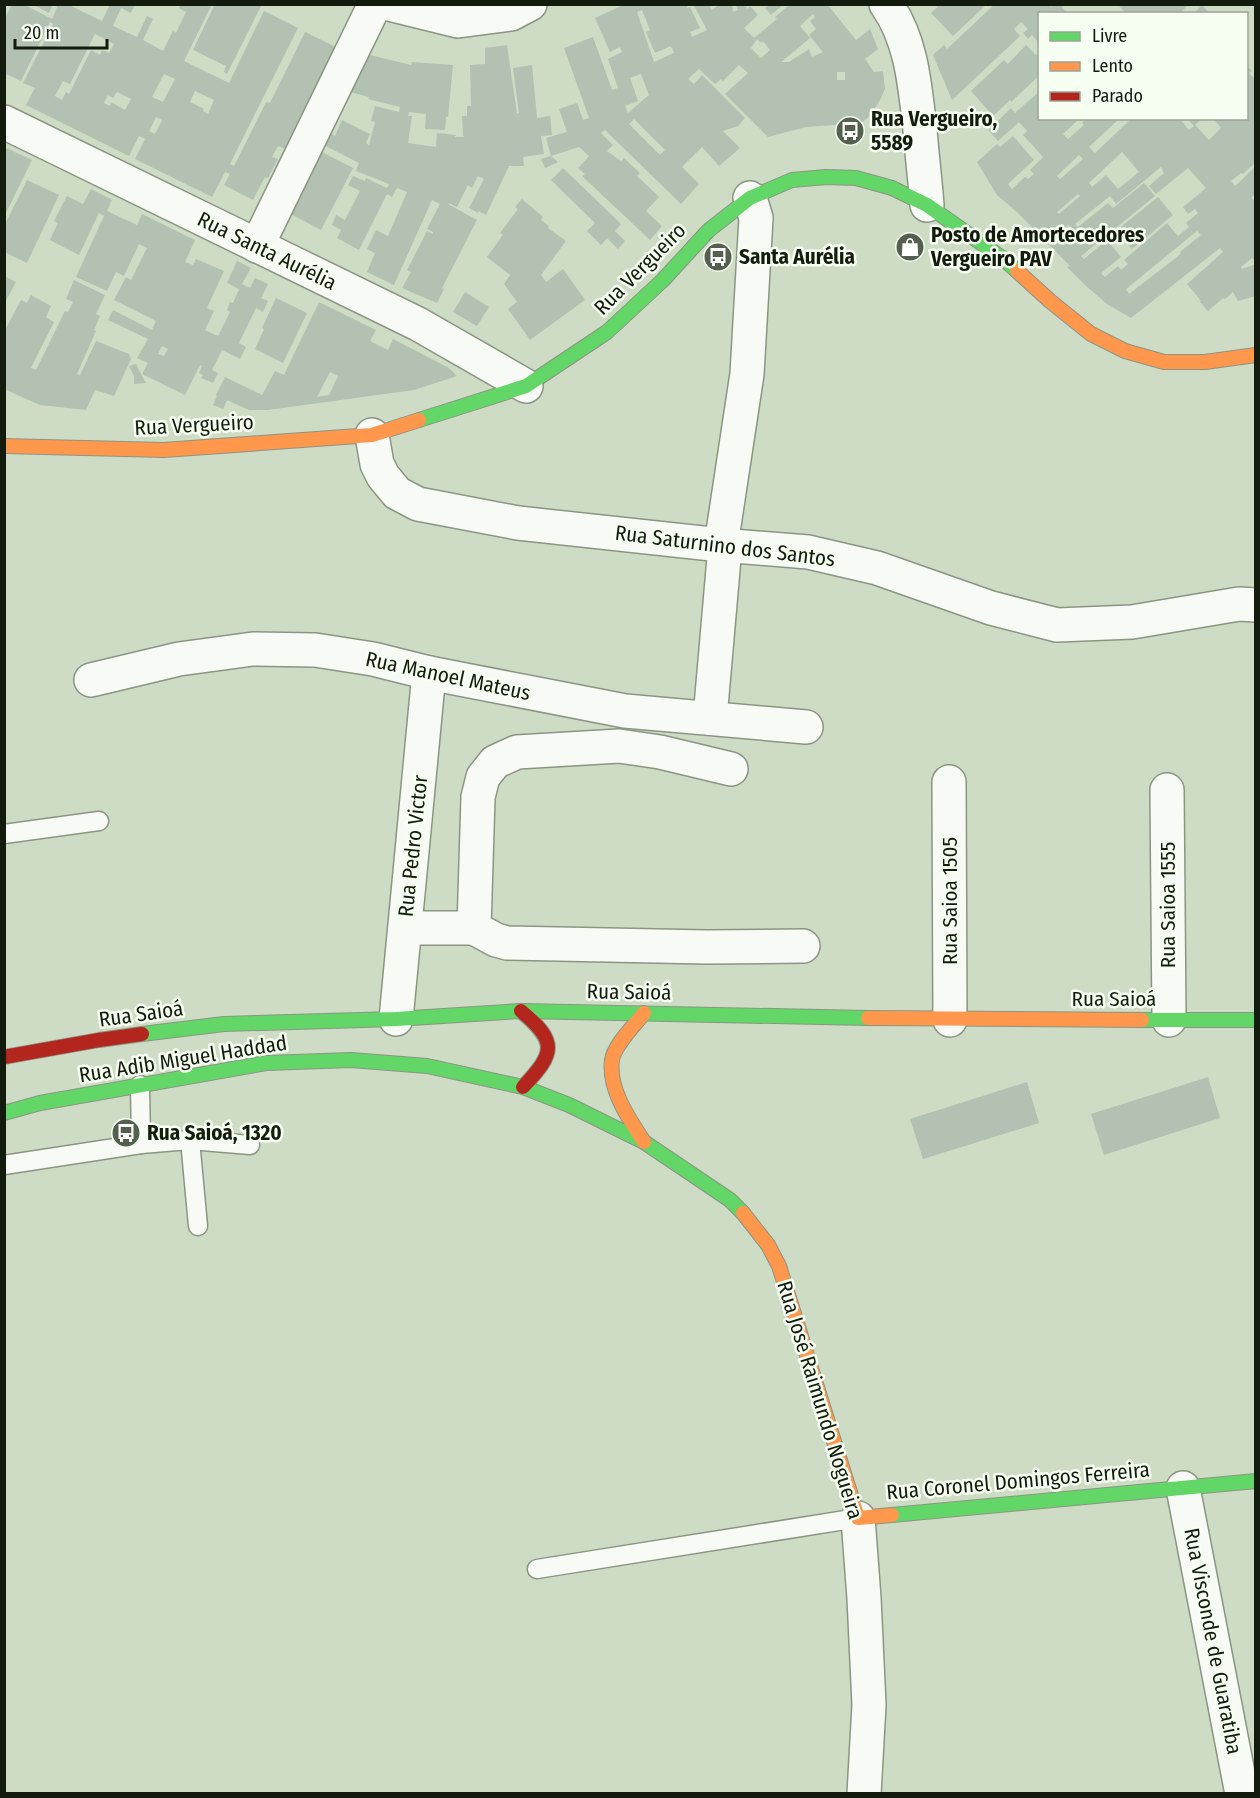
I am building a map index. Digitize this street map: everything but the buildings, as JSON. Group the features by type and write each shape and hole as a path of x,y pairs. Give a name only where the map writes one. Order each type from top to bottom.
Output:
{"street":[{"path":"257,246 375,4"},
{"path":"389,4 458,21 511,14 530,4"},
{"path":"886,4 904,39 915,83 927,205"},
{"name":"Rua Santa Aurélia","path":"4,122 418,324 526,386"},
{"name":"Rua Vergueiro","path":"8,443 164,450 372,435 526,386 608,332 663,280 710,230 750,198 792,180 826,177 856,178 892,188 927,205 1005,261 1091,334 1125,351 1164,362 1205,362 1256,355"},
{"path":"710,718 724,558 721,545 747,374 756,218 750,198"},
{"name":"Rua Saturnino dos Santos","path":"372,435 377,464 383,476 397,493 418,504 518,524 808,552 877,568 991,608 1057,625 1132,622 1239,604 1256,605"},
{"name":"Rua Manoel Mateus","path":"91,680 179,659 253,649 315,650 373,659 429,673 624,711 806,726"},
{"name":"Rua Pedro Victor","path":"396,1019 429,673"},
{"path":"474,928 478,797 483,777 495,762 517,752 619,746 660,752 731,769"},
{"name":"Rua Saioa 1505","path":"949,782 951,1020"},
{"name":"Rua Saioa 1555","path":"1167,790 1169,1020"},
{"path":"405,928 474,928 496,940 507,943 706,947 803,946"},
{"path":"521,1011 537,1024 549,1040 547,1060 523,1087"},
{"name":"Rua Saioá","path":"4,1057 99,1040 224,1024 396,1019 521,1011 951,1020 1256,1020"},
{"path":"644,1142 625,1113 614,1087 612,1059 618,1046 645,1013"},
{"name":"Rua Adib Miguel Haddad","path":"4,1113 40,1103 266,1063 351,1060 427,1066 523,1087 644,1142"},
{"name":"Rua José Raimundo Nogueira","path":"644,1142 730,1200 752,1223 768,1245 779,1266 858,1518 869,1706 864,1794"},
{"name":"Rua Coronel Domingos Ferreira","path":"858,1518 1256,1481"},
{"name":"Rua Visconde de Guaratiba","path":"1183,1488 1242,1794"}],"lane":[{"path":"4,834 99,821"},
{"path":"140,1085 141,1144"},
{"path":"190,1140 198,1226"},
{"path":"4,1165 141,1144 190,1140 250,1145"},
{"name":"Rua Coronel Domingos Ferreira","path":"537,1569 858,1518"}],"traffic: fast":[{"path":"419,420 526,386 607,332 663,280 709,230 750,198 792,180 826,177 856,178 892,188 927,205 1017,271"},
{"path":"142,1034 224,1024 396,1019 521,1011 868,1018"},
{"path":"1142,1020 1256,1020"},
{"path":"4,1113 40,1103 266,1063 351,1060 427,1066 523,1087 569,1105 644,1142 730,1200 743,1213"},
{"path":"892,1515 1256,1481"}],"traffic: slow":[{"path":"1017,271 1091,334 1125,351 1164,362 1205,362 1256,355"},
{"path":"4,446 164,450 372,435 419,420"},
{"path":"644,1013 625,1035 612,1060 616,1093 644,1142"},
{"path":"868,1018 1142,1020"},
{"path":"743,1213 768,1245 779,1266 858,1518 892,1515"}],"traffic: jam":[{"path":"521,1011 541,1031 548,1048 541,1065 523,1087"},
{"path":"4,1057 142,1034"}],"place":[{"name":"Rua Vergueiro, 5589","path":"850,131"},
{"name":"Posto de Amortecedores Vergueiro PAV","path":"910,247"},
{"name":"Santa Aurélia","path":"718,257"},
{"name":"Rua Saioá, 1320","path":"126,1133"}]}
